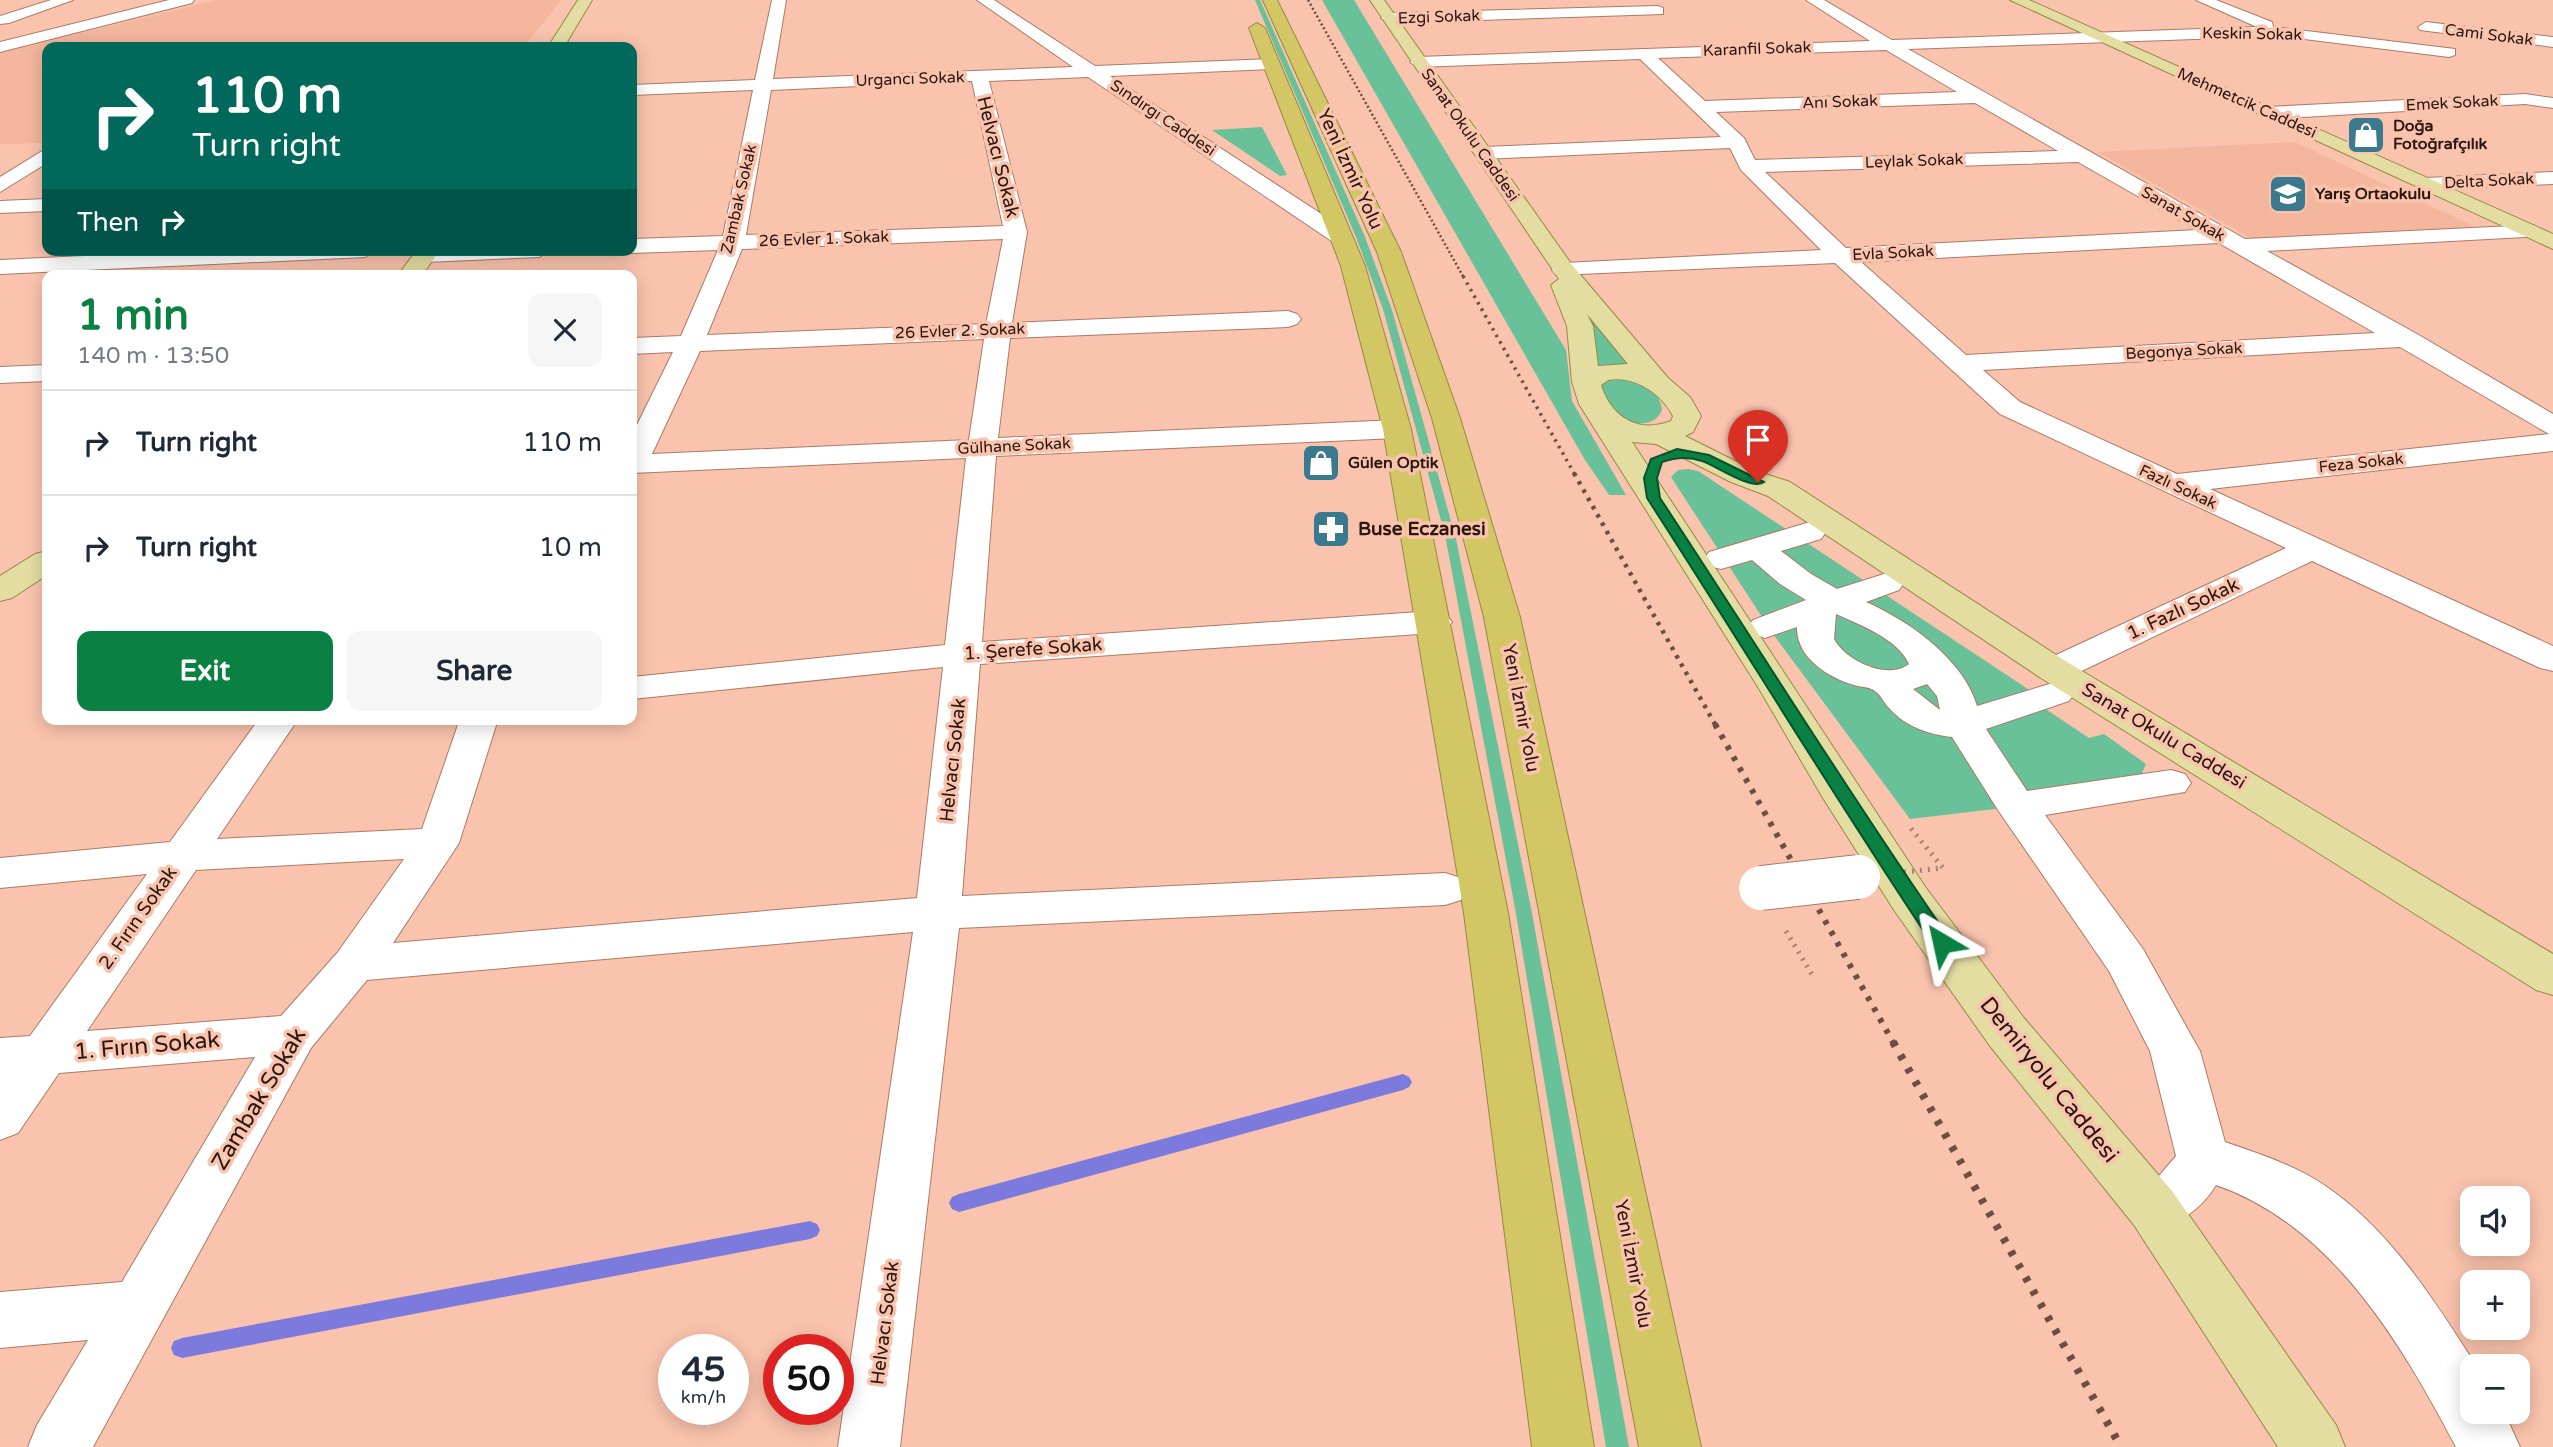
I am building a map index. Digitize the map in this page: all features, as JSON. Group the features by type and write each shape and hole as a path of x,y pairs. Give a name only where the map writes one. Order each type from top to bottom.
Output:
{"highway":[{"name":"Yeni İzmir Yolu","path":"1260,6 1272,64 1353,266 1397,429 1486,913 1563,1447"},
{"name":"Yeni İzmir Yolu","path":"1260,6 1389,252 1446,418 1502,617 1670,1447"}],"main road":[{"path":"559,42 585,0"},
{"name":"Sanat Okulu Caddesi","path":"1377,0 1564,270"},
{"name":"Mehmetcik Caddesi","path":"2017,0 2553,242"},
{"path":"414,270 425,256"},
{"path":"1564,270 1685,411 1769,474 1779,489"},
{"name":"Demiryolu Caddesi","path":"1564,270 1561,281 1577,311 1586,382 1593,404 1602,418 1657,464 1777,687 1843,798 1910,899 2007,1032 2153,1208 2314,1447"},
{"path":"1586,382 1593,375 1610,372 1637,374 1657,381"},
{"path":"1657,464 1684,426 1687,419 1685,411"},
{"path":"1602,418 1624,430 1657,464"},
{"path":"1657,464 1704,457 1742,476 1779,489"},
{"name":"Sanat Okulu Caddesi","path":"1779,489 2055,682 2553,977"},
{"path":"0,591 42,564"}],"street":[{"path":"2,20 66,0"},
{"path":"2,45 187,0"},
{"name":"Zambak Sokak","path":"637,454 691,343 733,242 779,0"},
{"name":"Sındırgı Caddesi","path":"984,0 1342,237"},
{"name":"Ezgi Sokak","path":"1389,18 1662,14 1641,0"},
{"name":"Sanat Sokak","path":"1813,0 2080,156 2408,339 2553,426"},
{"path":"2203,0 2280,31"},
{"path":"21,21 88,4"},
{"path":"2,20 94,23"},
{"name":"Cami Sokak","path":"2453,60 2436,47 2424,20 2553,42"},
{"name":"Keskin Sokak","path":"2097,36 2280,31 2453,60"},
{"name":"Karanfil Sokak","path":"1418,62 2097,36"},
{"path":"1697,37 1716,51"},
{"path":"1643,54 1737,142 1748,166"},
{"name":"Urgancı Sokak","path":"637,90 1272,64"},
{"name":"Helvacı Sokak","path":"870,1447 938,913 982,447 998,329 1016,232 979,76"},
{"name":"Anı Sokak","path":"1701,107 1978,97"},
{"name":"Emek Sokak","path":"2268,113 2458,97 2525,99 2553,103"},
{"path":"1484,153 1737,142"},
{"name":"Leylak Sokak","path":"1748,166 2080,156"},
{"path":"0,186 42,157"},
{"name":"Fazlı Sokak","path":"1748,166 1841,256 2010,408 2553,660"},
{"name":"Delta Sokak","path":"2426,184 2553,178"},
{"path":"0,207 42,205"},
{"name":"Evla Sokak","path":"1564,270 1841,256 2525,230"},
{"name":"26 Evler 1. Sokak","path":"637,246 1016,232"},
{"path":"0,267 236,256"},
{"name":"26 Evler 2. Sokak","path":"637,346 1288,319"},
{"name":"Begonya Sokak","path":"1959,363 2408,339"},
{"path":"3,377 42,373"},
{"name":"Gülhane Sokak","path":"637,464 1397,429"},
{"name":"Feza Sokak","path":"2169,484 2553,442"},
{"path":"1721,559 1810,532"},
{"path":"1759,548 1788,575 1827,604 1883,624 1918,648 1955,695 1964,724 2012,800"},
{"name":"1. Fazlı Sokak","path":"1964,724 2055,682 2313,548"},
{"path":"1765,627 1887,583"},
{"path":"1827,604 1815,626 1816,640 1823,652 1838,666 1855,674 1888,681 1913,677 1924,671 1928,667 1926,658"},
{"name":"1. Şerefe Sokak","path":"637,687 964,654 1434,622"},
{"path":"1888,681 1905,704 1924,717 1950,727 1964,724"},
{"name":"2. Fırın Sokak","path":"0,1118 21,1057 181,856 275,725"},
{"name":"Zambak Sokak","path":"59,1447 294,1034 354,964 438,844 478,725"},
{"path":"2153,1208 2172,1199 2188,1185 2203,1158 2175,1051 2127,961 2021,812 2032,803 2171,783"},
{"path":"0,873 181,856 438,844"},
{"path":"1761,888 1858,877"},
{"path":"354,964 938,913 1445,890"},
{"name":"1. Fırın Sokak","path":"21,1057 294,1034"},
{"path":"2203,1158 2260,1175 2311,1206 2346,1239 2376,1273 2420,1333 2469,1409 2488,1447"},
{"path":"0,1320 136,1308"}],"path":[{"path":"1858,877 1943,868 1909,826"}],"shaded area":[{"path":"216,0 561,0 528,42 45,42"},
{"path":"42,43 42,143 0,144 0,53"},
{"name":"Yarış Ortaokulu","path":"2295,142 2480,229 2256,241 2097,152"}],"green space":[{"path":"1255,0 1260,0 1365,237 1392,310 1456,539 1531,908 1629,1447 1606,1447 1515,908 1445,535 1383,309 1356,237"},
{"path":"1322,0 1354,0 1566,350 1572,401 1626,495 1609,495 1585,460"},
{"path":"1262,127 1287,175 1280,176 1212,130"},
{"path":"1583,303 1636,367 1617,364 1593,366"},
{"path":"1622,378 1653,392 1662,410 1658,416 1648,423 1642,423 1615,416 1600,386 1612,379"},
{"path":"1678,470 1698,471 2037,695 2032,700 2089,738 2104,734 2146,764 2141,775 2003,808 1910,819 1773,634 1671,477"}],"waterway":[{"path":"959,1203 1403,1082"},
{"path":"182,1348 810,1230"}],"railway":[{"path":"1308,0 1464,278"},
{"path":"1463,276 1575,475"},
{"path":"1574,473 1716,726"},
{"path":"1715,724 1894,1044"},
{"path":"1893,1042 2121,1447"}],"place":[{"name":"Doğa Fotoğrafçılık","path":"2366,135"},
{"name":"Yarış Ortaokulu","path":"2288,194"},
{"name":"Gülen Optik","path":"1321,463"},
{"name":"Buse Eczanesi","path":"1331,529"}],"route":[{"path":"1758,482 1704,457 1677,453 1657,459 1651,478 1654,498 1699,570 1777,687 1843,798 1942,943"}]}
